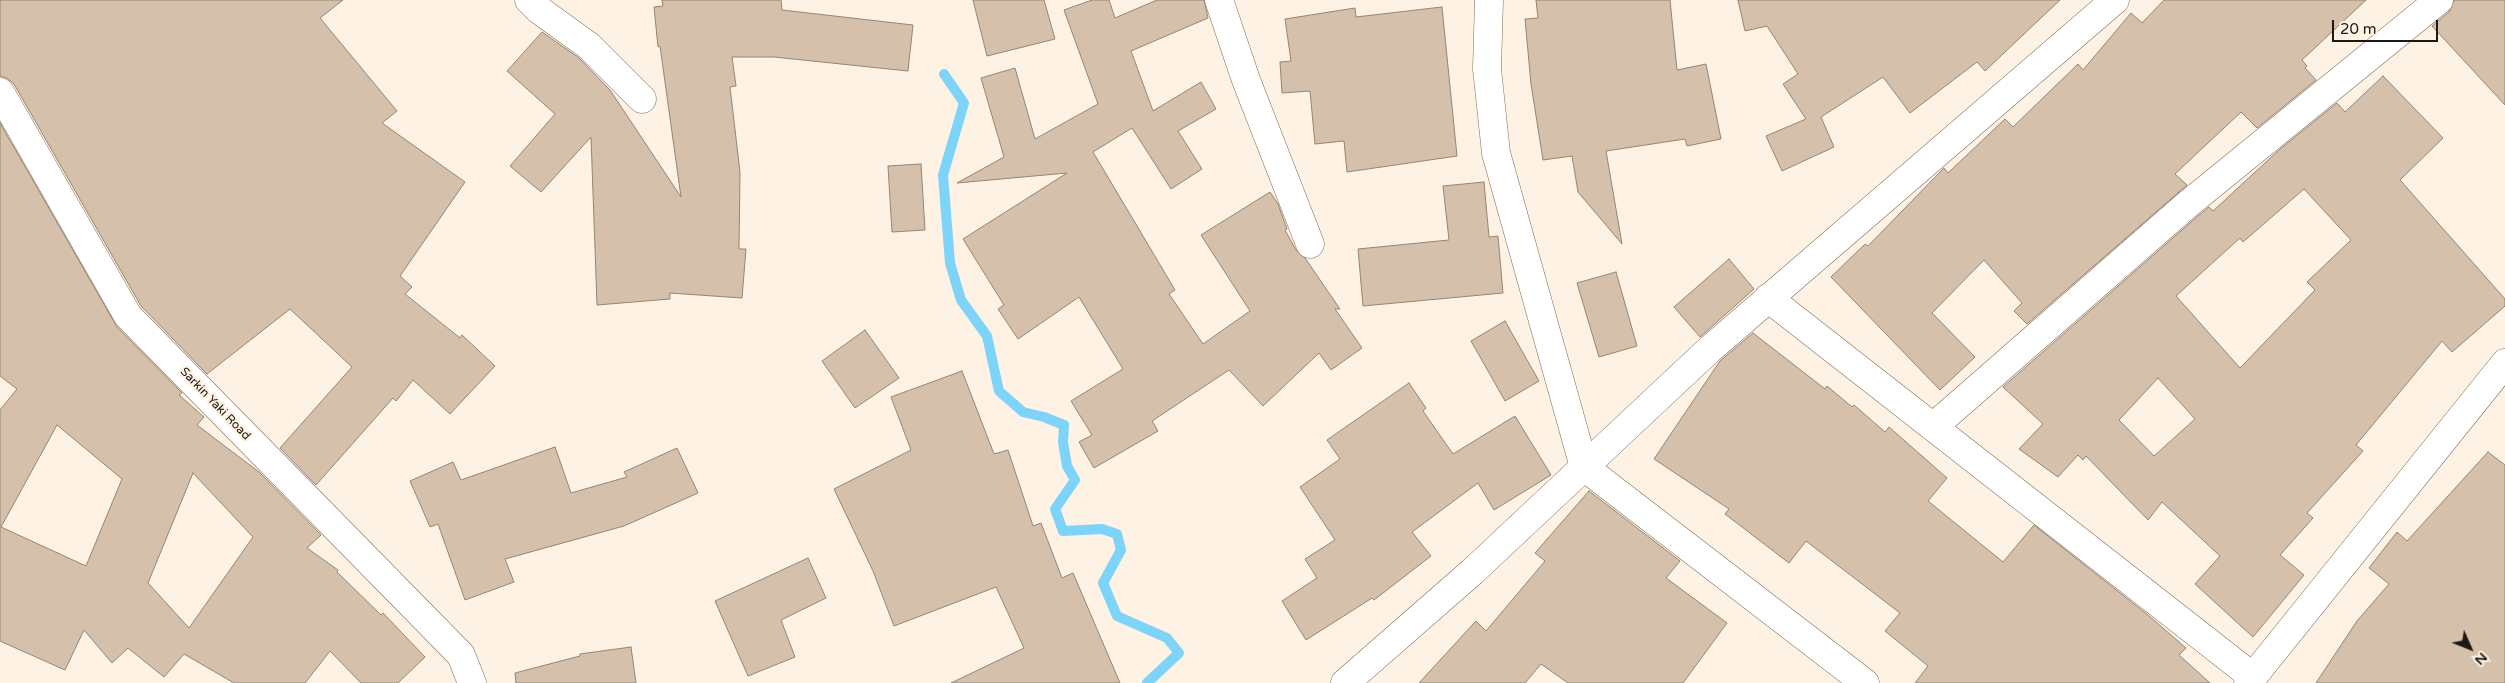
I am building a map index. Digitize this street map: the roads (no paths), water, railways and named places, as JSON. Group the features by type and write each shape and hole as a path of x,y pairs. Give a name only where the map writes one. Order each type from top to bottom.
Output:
{"street":[{"path":"529,0 539,10 589,46 642,100"},
{"path":"1219,0 1246,80 1310,244"},
{"path":"1489,0 1487,68 1496,153 1584,467 1865,683"},
{"path":"1345,683 1472,572 1710,349 2115,0"},
{"path":"1933,427 2188,204 2439,0"},
{"name":"Sarkin Yaki Road","path":"0,92 128,316 461,655 472,683"},
{"path":"1768,298 2250,680 2505,363"}],"waterway":[{"path":"944,74 964,103 943,175 950,263 961,300 987,336 999,391 1023,412 1044,417 1064,425 1063,442 1067,466 1075,480 1055,509 1063,531 1102,529 1117,534 1121,550 1103,583 1117,616 1167,638 1179,653 1147,683"}]}
